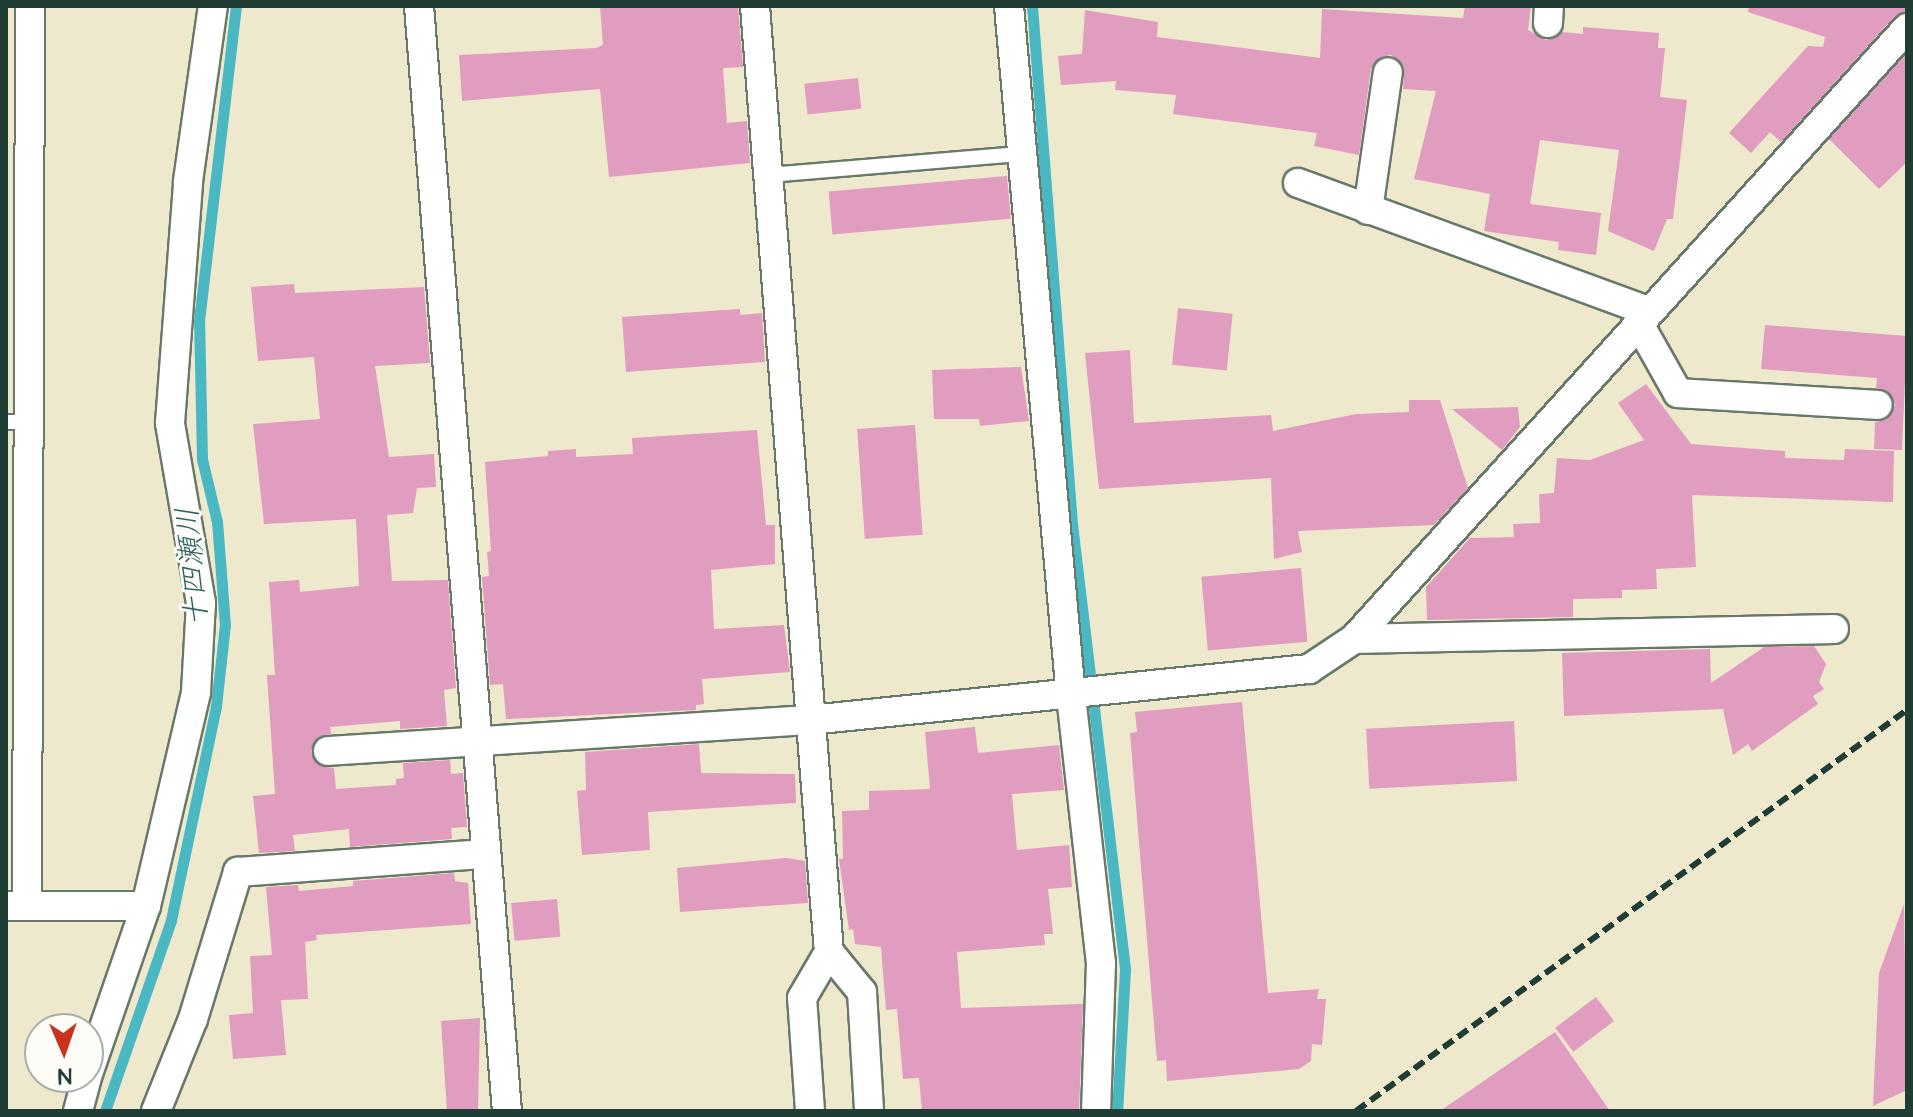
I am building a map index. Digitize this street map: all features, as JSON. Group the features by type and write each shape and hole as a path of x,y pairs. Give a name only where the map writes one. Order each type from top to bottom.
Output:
{"street":[{"path":"30,6 18,422 17,906 146,906"},
{"path":"104,1029 146,906 196,692 201,603 170,423 188,181 213,6"},
{"path":"419,6 484,854 507,1111"},
{"path":"755,6 829,952 862,992 869,1111"},
{"path":"1009,6 1071,696 1101,963 1096,1111"},
{"path":"328,751 810,720 1071,696 1309,669 1354,639 1907,28"},
{"path":"1368,210 1388,72"},
{"path":"1298,183 1643,317 1678,393 1878,405"},
{"path":"1354,639 1834,629"},
{"path":"156,1111 193,1019 238,872 484,854"},
{"path":"810,1111 802,998 829,952"}],"lane":[{"path":"770,175 1021,154"}],"building":[{"path":"600,6 738,6 743,67 723,68 727,123 747,121 750,163 609,177 600,89 462,101 459,55 596,48 603,45"},
{"path":"1465,6 1531,6 1528,30 1546,40 1562,32 1583,34 1583,27 1659,33 1658,48 1665,48 1660,97 1687,100 1673,219 1667,219 1654,251 1608,231 1619,150 1540,140 1530,204 1601,213 1596,255 1558,250 1559,242 1484,231 1490,194 1414,179 1436,91 1403,89 1404,66 1391,55 1381,57 1371,69 1359,155 1314,146 1317,133 1173,114 1176,95 1115,90 1116,81 1061,85 1058,56 1082,54 1085,10 1158,22 1157,37 1320,58 1322,9 1463,18"},
{"path":"1749,6 1907,6 1907,11 1894,17 1781,142 1770,132 1751,153 1729,133 1808,46 1823,47 1825,37 1748,12"},
{"path":"1907,53 1907,162 1879,189 1829,139"},
{"path":"858,78 861,109 808,114 804,84"},
{"path":"1007,176 1011,219 832,234 829,192"},
{"path":"294,284 295,293 424,287 430,363 375,366 389,457 434,454 436,487 417,488 413,513 387,515 392,581 448,580 456,688 444,690 447,726 400,729 400,721 330,727 331,734 318,737 311,751 320,766 334,768 336,789 396,785 396,779 404,778 403,763 450,760 451,774 463,773 467,827 451,828 452,839 350,847 349,829 293,835 295,851 259,853 253,796 275,794 267,675 275,675 269,582 299,580 300,592 359,586 356,519 264,524 253,424 320,419 314,357 258,361 251,287"},
{"path":"1178,308 1233,314 1227,370 1172,365"},
{"path":"740,309 740,315 762,313 765,362 626,372 622,317"},
{"path":"1765,325 1907,336 1902,450 1874,449 1875,422 1886,420 1895,405 1888,391 1876,388 1877,378 1761,369"},
{"path":"1130,350 1134,423 1271,415 1273,431 1356,414 1409,412 1409,400 1440,400 1468,488 1434,525 1298,531 1302,552 1274,559 1271,478 1099,489 1085,353"},
{"path":"1021,367 1029,421 980,426 979,419 934,419 932,370"},
{"path":"1646,384 1691,444 1785,451 1785,458 1844,460 1845,449 1894,451 1893,502 1692,495 1696,567 1656,569 1657,589 1622,590 1622,598 1573,599 1573,617 1427,620 1426,587 1470,538 1514,537 1513,524 1540,523 1539,494 1554,493 1557,458 1590,460 1644,440 1618,403"},
{"path":"1518,407 1520,427 1502,450 1452,409"},
{"path":"915,425 923,535 865,539 857,429"},
{"path":"757,430 766,525 775,525 775,564 711,570 714,629 784,625 790,672 702,679 704,704 696,705 696,710 506,719 503,684 490,685 482,577 489,576 487,552 491,551 485,462 548,456 548,451 576,449 576,457 633,454 632,438"},
{"path":"1301,568 1307,642 1208,650 1201,577"},
{"path":"1814,646 1826,664 1819,682 1824,689 1813,696 1818,704 1752,751 1748,744 1733,755 1723,709 1564,716 1562,653 1710,649 1711,683 1764,647"},
{"path":"1242,702 1268,993 1319,989 1317,999 1326,999 1322,1045 1312,1044 1311,1061 1299,1069 1167,1081 1166,1060 1157,1061 1130,733 1137,732 1135,712"},
{"path":"1514,721 1517,781 1369,789 1366,729"},
{"path":"975,727 978,753 1059,745 1064,790 1012,794 1017,850 1069,845 1072,887 1048,889 1053,934 1044,934 1045,945 957,952 961,1008 1083,1004 1079,1111 922,1111 919,1078 903,1079 897,1009 886,1010 881,947 855,944 853,929 849,930 839,859 843,859 842,811 869,810 869,791 930,789 925,732"},
{"path":"699,744 701,773 795,774 796,803 648,812 650,850 582,855 577,791 586,790 585,752"},
{"path":"786,858 805,861 808,903 680,912 677,868"},
{"path":"454,873 455,881 468,883 471,924 316,935 317,940 305,942 308,999 281,1000 286,1055 233,1059 229,1015 253,1013 250,956 272,955 266,887 298,885 299,891 353,886 353,881"},
{"path":"557,899 560,937 514,941 511,903"},
{"path":"1904,904 1907,1090 1873,1106 1879,973"},
{"path":"1596,997 1614,1021 1573,1052 1555,1028"},
{"path":"480,1018 478,1111 447,1111 441,1021"},
{"path":"1555,1032 1610,1111 1440,1111"}],"waterway":[{"name":"十四瀬川","path":"105,1111 171,920 216,706 225,625 217,522 202,459 199,321 236,6"},
{"path":"1032,6 1072,524 1125,970 1117,1111"}],"railway":[{"path":"1356,1111 1907,710"}]}
